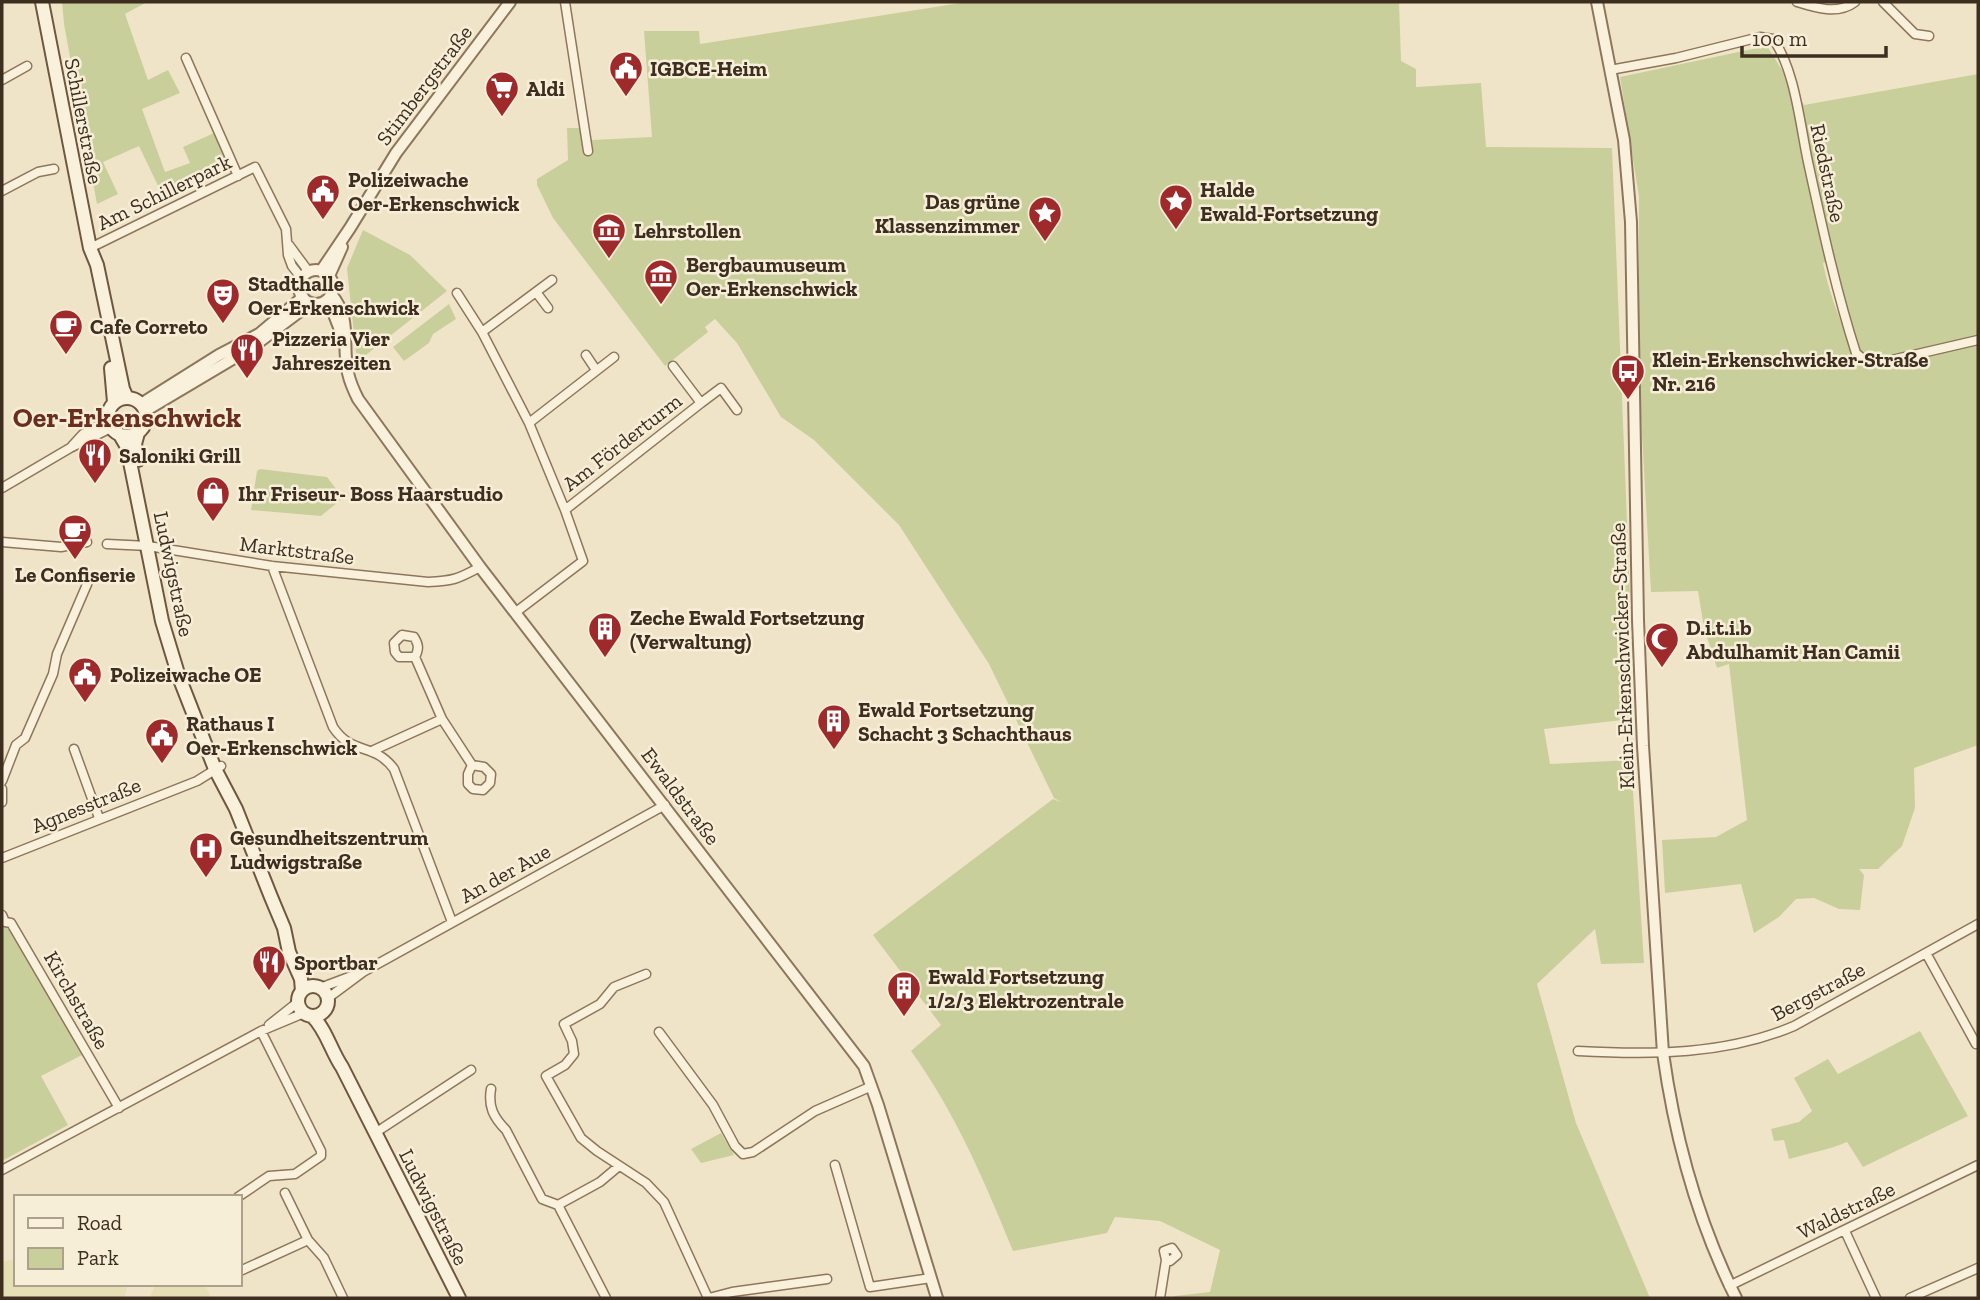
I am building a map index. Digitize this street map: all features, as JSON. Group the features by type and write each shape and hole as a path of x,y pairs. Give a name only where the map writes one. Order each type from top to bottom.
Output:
{"main road":[{"name":"Schillerstraße","path":"42,2 90,248 97,265 127,398"},
{"name":"Schillerstraße","path":"90,248 89,266 112,373 114,402"},
{"path":"127,398 143,407 145,424 138,433 127,436 113,428 108,415 114,402 127,398"},
{"name":"Ludwigstraße","path":"113,428 127,447 152,546"},
{"name":"Ludwigstraße","path":"138,433 135,444 162,621 187,697 284,929 289,952 313,1001 317,1021 459,1298"}],"street":[{"name":"Stimbergstraße","path":"331,294 333,285 325,274 350,228 396,153 510,2"},
{"path":"565,2 588,151"},
{"name":"Klein-Erkenschwicker-Straße","path":"1597,2 1624,140 1631,222 1643,746 1663,1052 1672,1112 1690,1188 1707,1235 1736,1298"},
{"path":"1797,2 1823,10 1851,6 1855,2"},
{"path":"1884,2 1915,33 1929,36"},
{"name":"Riedstraße","path":"1610,70 1760,37 1773,39 1781,50 1791,86 1821,220 1856,353 1863,359 1883,362 1978,340"},
{"path":"186,58 238,176"},
{"path":"3,76 27,66"},
{"name":"Am Schillerpark","path":"90,248 255,167 286,229 288,242 305,276"},
{"path":"2,191 38,173 54,169"},
{"path":"312,301 300,288 305,276 325,274"},
{"path":"482,332 552,280"},
{"path":"536,292 548,308"},
{"name":"Am Förderturm","path":"457,293 482,332 529,423 583,561 516,612"},
{"path":"143,407 251,348 312,301 331,294"},
{"name":"Ewaldstraße","path":"331,294 341,306 345,321 348,374 358,399 480,566 857,1055 872,1086 937,1298"},
{"name":"Ewaldstraße","path":"312,301 333,312 345,344"},
{"path":"586,355 596,370"},
{"path":"529,423 614,357"},
{"name":"Am Förderturm","path":"673,366 701,403"},
{"name":"Am Förderturm","path":"565,510 721,388 737,410"},
{"path":"2,488 70,448 83,434 113,428"},
{"path":"2,542 61,547 87,542"},
{"name":"Marktstraße","path":"107,544 152,546 272,566 428,582 451,581 466,576 480,566"},
{"path":"272,566 333,727 347,744 373,750 386,757 394,769 452,922"},
{"path":"2,781 16,745 25,738 53,674 57,654 88,582"},
{"path":"415,657 442,719 472,765"},
{"path":"373,750 442,719"},
{"path":"74,748 99,818"},
{"name":"Agnesstraße","path":"2,858 197,781 218,768"},
{"path":"2,789 2,802"},
{"name":"An der Aue","path":"2,1170 261,1031 665,805"},
{"name":"Kirchstraße","path":"2,915 5,922 11,923 119,1108"},
{"name":"Bergstraße","path":"1578,1051 1663,1052 1714,1049 1768,1037 1794,1026 1978,924"},
{"path":"1926,953 1976,1044 1978,1043"},
{"name":"An der Aue","path":"313,1001 363,972"},
{"path":"646,974 614,986 600,1004 564,1024 572,1041 574,1054 565,1065 546,1076 582,1138 646,1183 664,1202 709,1298 732,1292 827,1279"},
{"path":"241,1195 269,1176 295,1174 321,1157 321,1151 261,1031"},
{"path":"659,1032 713,1105 734,1146 743,1154 753,1152 815,1111 872,1086"},
{"name":"Ludwigstraße","path":"375,1133 471,1070"},
{"path":"491,1089 489,1104 498,1122 506,1130 542,1199 558,1205 606,1298"},
{"name":"Waldstraße","path":"1730,1286 1978,1165"},
{"path":"558,1205 600,1182 619,1166"},
{"path":"835,1166 870,1287"},
{"path":"285,1193 308,1240 324,1258 343,1298"},
{"path":"1845,1231 1876,1298"},
{"path":"242,1270 308,1240"},
{"path":"1160,1298 1166,1259"},
{"path":"1910,1298 1978,1268"},
{"path":"859,1288 931,1278"}],"shaded area":[{"path":"14,1259 14,1286 127,1288 124,1298 2,1298 2,1262"},
{"path":"155,1286 206,1286 211,1298 150,1298"}],"green space":[{"path":"62,2 147,2 125,14 148,80 168,70 180,93 142,109 165,172 190,163 183,147 214,133 227,163 161,192 139,146 103,162 118,194 97,204"},
{"path":"967,2 1399,2 1401,61 1416,69 1416,87 1481,83 1486,147 1612,148 1630,596 1627,677 1631,719 1544,729 1550,764 1631,760 1644,963 1601,964 1595,929 1537,984 1576,1123 1650,1298 1174,1298 1210,1292 1220,1250 1160,1221 1115,1217 1107,1233 1013,1251 980,1173 955,1123 911,1051 941,1025 873,935 1053,799 1061,802 1054,798 989,664 899,525 814,440 781,417 737,343 715,319 705,327 708,332 665,366 553,218 537,185 537,179 568,160 567,128 580,128 583,152 593,149 592,140 652,137 644,31 699,31 700,44"},
{"path":"1767,46 1804,105 1978,74 1978,745 1914,768 1915,808 1902,846 1878,869 1859,869 1864,875 1860,910 1839,909 1814,898 1796,899 1779,917 1754,933 1741,884 1665,893 1662,840 1716,837 1747,820 1729,664 1717,668 1704,628 1698,591 1651,592 1639,383 1639,197 1620,77","holes":["1834,261 1862,361 1858,360 1842,324 1823,263"]},
{"path":"363,230 410,255 447,291 357,362 347,268"},
{"path":"449,304 456,319 433,334 429,343 404,361 393,347"},
{"path":"260,469 327,477 343,498 321,516 251,510 257,471"},
{"path":"2,909 86,1053 41,1076 68,1125 2,1161"},
{"path":"1920,1031 1968,1116 1863,1167 1847,1142 1789,1159 1784,1140 1774,1141 1771,1129 1799,1122 1812,1111 1794,1078 1828,1059 1838,1074"},
{"path":"721,1133 734,1155 701,1163 691,1149"}],"place":[{"name":"IGBCE-Heim","path":"626,98"},
{"name":"Aldi","path":"502,118"},
{"name":"Polizeiwache Oer-Erkenschwick","path":"323,221"},
{"name":"Halde Ewald-Fortsetzung","path":"1176,231"},
{"name":"Das grüne Klassenzimmer","path":"1045,243"},
{"name":"Lehrstollen","path":"609,260"},
{"name":"Bergbaumuseum Oer-Erkenschwick","path":"661,306"},
{"name":"Stadthalle Oer-Erkenschwick","path":"223,325"},
{"name":"Cafe Correto","path":"66,356"},
{"name":"Pizzeria Vier Jahreszeiten","path":"247,380"},
{"name":"Klein-Erkenschwicker-Straße Nr. 216","path":"1628,401"},
{"name":"Saloniki Grill","path":"95,485"},
{"name":"Ihr Friseur- Boss Haarstudio","path":"213,523"},
{"name":"Le Confiserie","path":"75,561"},
{"name":"Zeche Ewald Fortsetzung (Verwaltung)","path":"605,659"},
{"name":"D.i.t.i.b Abdulhamit Han Camii","path":"1662,669"},
{"name":"Polizeiwache OE","path":"85,704"},
{"name":"Ewald Fortsetzung Schacht 3 Schachthaus","path":"834,751"},
{"name":"Rathaus I Oer-Erkenschwick","path":"162,765"},
{"name":"Gesundheitszentrum Ludwigstraße","path":"206,879"},
{"name":"Sportbar","path":"269,992"},
{"name":"Ewald Fortsetzung 1/2/3 Elektrozentrale","path":"904,1018"}],"district":[{"name":"Oer-Erkenschwick","path":"127,417"}]}
